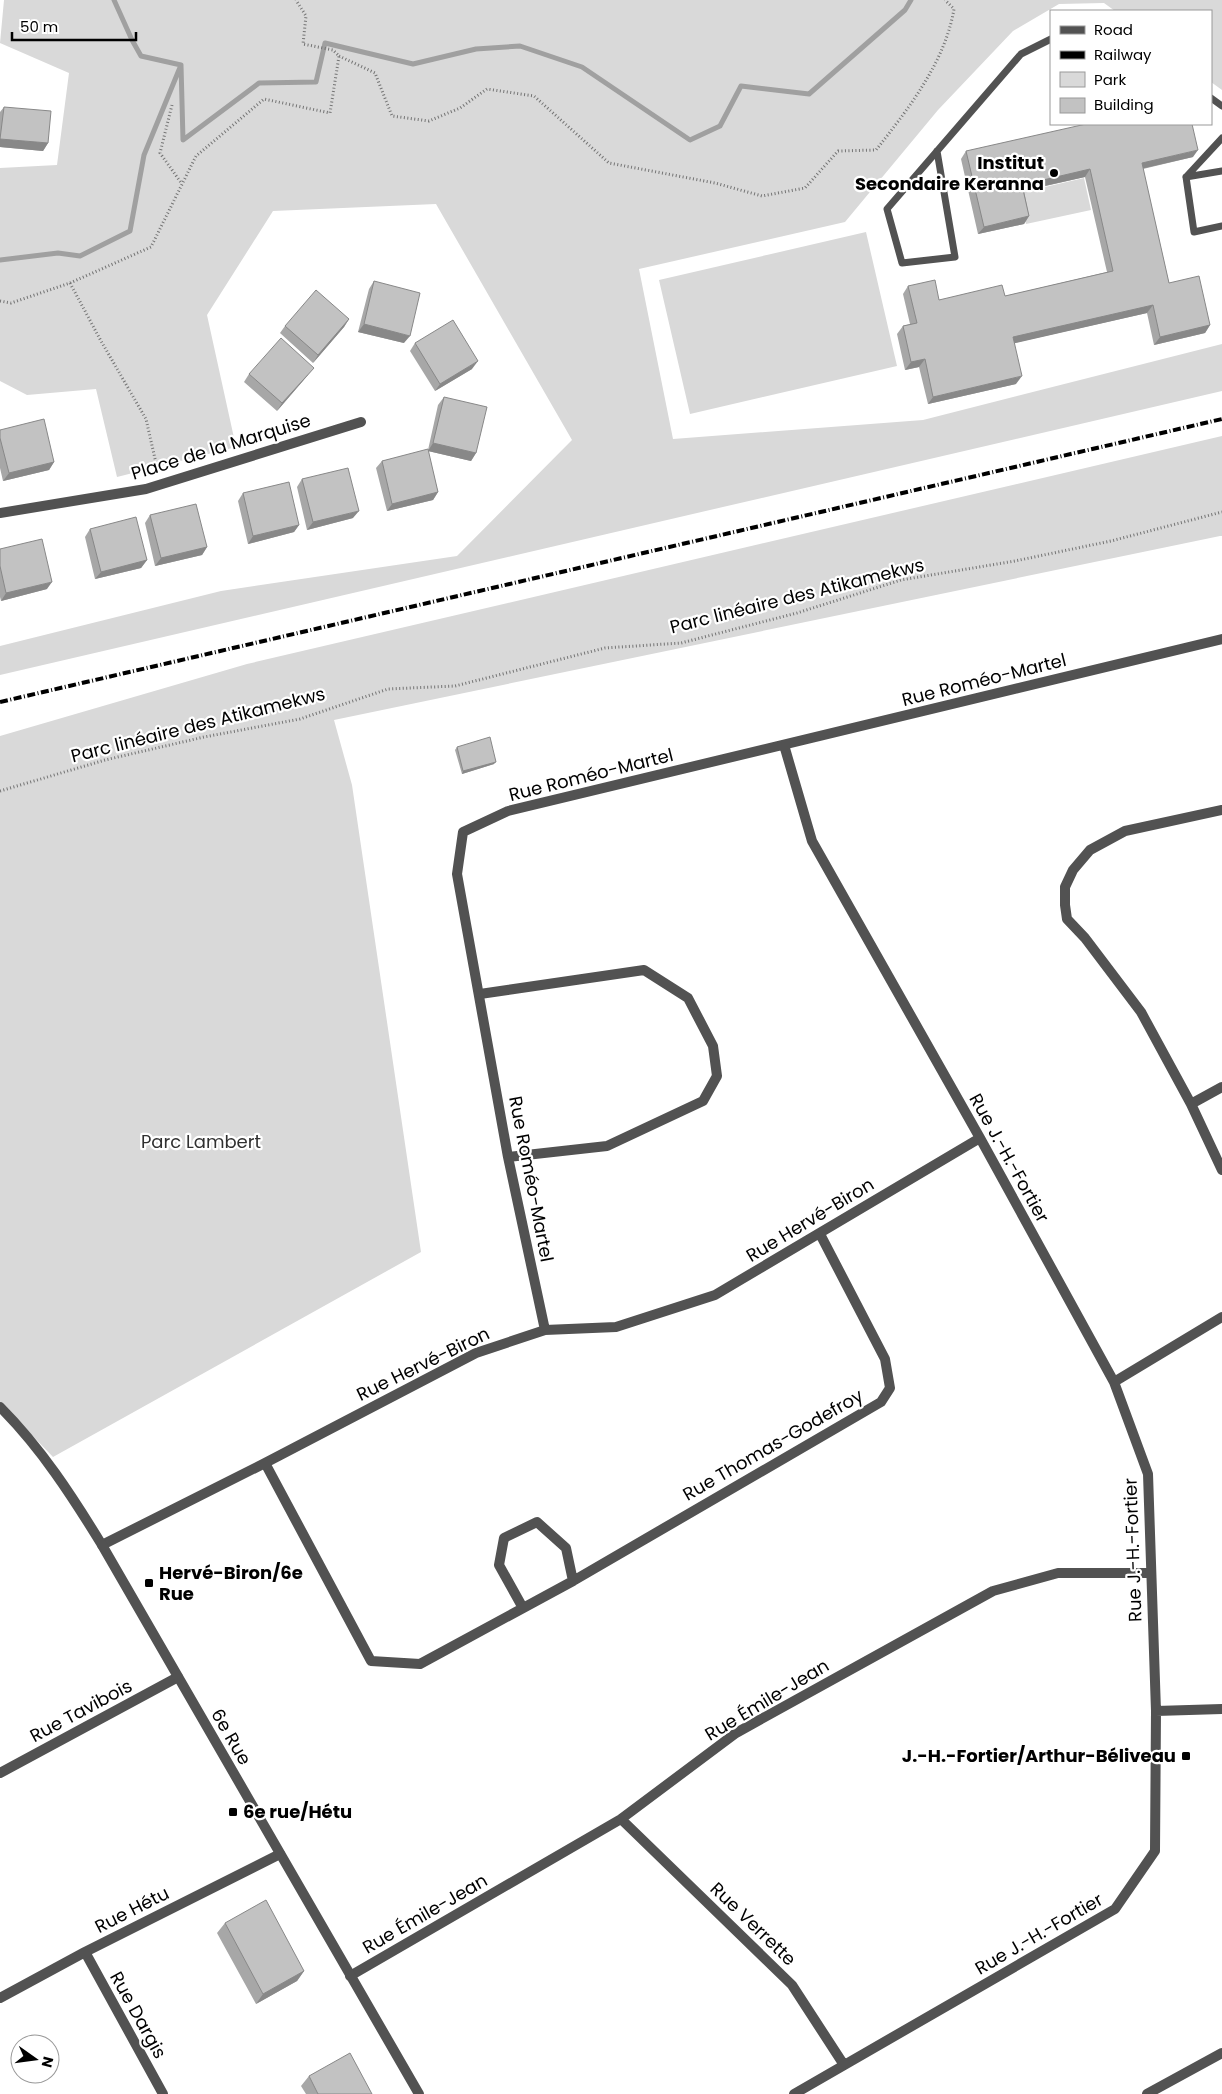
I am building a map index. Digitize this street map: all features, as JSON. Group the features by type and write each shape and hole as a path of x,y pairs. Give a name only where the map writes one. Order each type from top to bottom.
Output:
{"street":[{"name":"Place de la Marquise","path":"0,513 146,489 362,422"},
{"name":"Rue Roméo-Martel","path":"545,1330 508,1157 480,994 456,874 463,832 508,811 1222,639"},
{"name":"Rue J.-H.-Fortier","path":"784,745 812,840 980,1138 1114,1382 1148,1474 1156,1711 1155,1851 1115,1909 794,2094"},
{"path":"1222,810 1125,831 1090,850 1073,870 1065,887 1068,919 1085,938 1141,1012 1191,1104 1222,1170"},
{"path":"480,994 644,970 688,998 713,1046 717,1076 702,1101 607,1146 508,1157"},
{"path":"1191,1104 1222,1087"},
{"name":"Rue Hervé-Biron","path":"102,1545 476,1353 545,1330 616,1327 715,1295 980,1138"},
{"name":"Rue Thomas-Godefroy","path":"265,1463 371,1661 420,1664 573,1581 881,1402 890,1388 885,1359 820,1234"},
{"path":"1114,1382 1222,1318"},
{"name":"6e Rue","path":"0,1407 17,1424 64,1484 102,1545 419,2094"},
{"path":"523,1608 499,1565 504,1538 537,1522 566,1548 573,1581"},
{"name":"Rue Émile-Jean","path":"350,1976 621,1819 736,1733 993,1591 1058,1573 1151,1573"},
{"name":"Rue Tavibois","path":"0,1773 178,1678"},
{"path":"1156,1711 1222,1708"},
{"name":"Rue Verrette","path":"621,1819 792,1985 844,2065"},
{"name":"Rue Hétu","path":"0,1998 85,1952 280,1854"},
{"name":"Rue Dargis","path":"85,1952 163,2094"},
{"path":"1147,2094 1222,2054"}],"lane":[{"path":"937,151 955,257 902,263 887,209 937,151 1021,54 1050,40"},
{"path":"1186,176 1222,138"},
{"path":"1186,176 1222,171"},
{"path":"1186,176 1194,232 1222,226"}],"path":[{"path":"296,0 306,16 303,44 332,50 339,56 375,74 392,116 429,121 460,108 487,90 534,96 609,162 715,182 762,196 805,188 838,150 876,150 908,110 937,60 951,27 954,9 945,0"},
{"path":"0,300 11,303 70,283 151,247 196,156 264,99 330,114 339,56"},
{"path":"172,105 160,153 182,184"},
{"path":"70,283 146,419 162,484"},
{"name":"Parc linéaire des Atikamekws","path":"0,791 105,760 204,737 300,719 388,689 455,686 605,648 681,644 797,612 902,580 1015,561 1102,543 1222,512"}],"green space":[{"path":"4,0 1222,0 1222,90 1212,83 1212,10 1114,10 1104,3 1059,4 1013,31 938,110 845,222 639,269 673,439 923,420 1222,344 1222,391 0,675 0,646 221,591 457,556 572,440 436,204 273,211 207,315 236,447 117,477 96,389 27,395 0,381 0,168 57,165 69,73 0,43"},
{"path":"1084,178 1091,210 1026,224 1019,193"},
{"path":"866,232 897,366 690,414 659,280"},
{"name":"Parc Lambert","path":"1222,436 1222,536 334,720 352,785 421,1252 53,1457 0,1402 0,736 247,664"}],"building":[{"path":"4,107 51,111 48,143 0,139"},
{"path":"1082,125 1192,125 1198,150 1142,163 1169,283 1199,276 1210,325 1160,337 1153,305 1013,337 1022,376 933,397 925,359 911,362 903,326 917,323 908,286 935,280 939,300 1002,285 1005,296 1113,271 1090,169 1022,185 1029,216 984,227 966,151"},
{"path":"374,281 420,293 410,336 364,324"},
{"path":"316,290 349,319 318,355 285,326"},
{"path":"453,320 478,361 440,384 415,343"},
{"path":"281,338 314,368 282,403 249,374"},
{"path":"444,397 487,407 476,453 433,443"},
{"path":"44,419 54,462 9,473 0,438 0,430"},
{"path":"428,449 438,492 392,504 382,461"},
{"path":"348,468 359,511 313,522 302,479"},
{"path":"289,482 299,525 253,536 243,493"},
{"path":"196,504 207,547 161,558 150,515"},
{"path":"136,517 147,560 101,572 90,529"},
{"path":"42,539 52,582 6,593 0,566 0,549"},
{"path":"490,737 496,762 463,771 457,747"},
{"path":"266,1900 304,1971 263,1994 225,1923"},
{"path":"350,2053 372,2094 318,2094 309,2076"}],"waterway":[{"path":"114,0 141,56 181,65"},
{"path":"0,260 58,253 80,256 130,231 144,155 181,65 183,140 259,83 316,82 325,43 413,64 476,49 520,46 582,67 690,140 720,126 741,86 809,94 905,10 911,0"}],"railway":[{"path":"0,702 1222,419"}],"place":[{"name":"Institut Secondaire Keranna","path":"1054,173"},
{"name":"Hervé-Biron/6e Rue","path":"149,1583"},
{"name":"J.-H.-Fortier/Arthur-Béliveau","path":"1186,1756"},
{"name":"6e rue/Hétu","path":"233,1812"}]}
